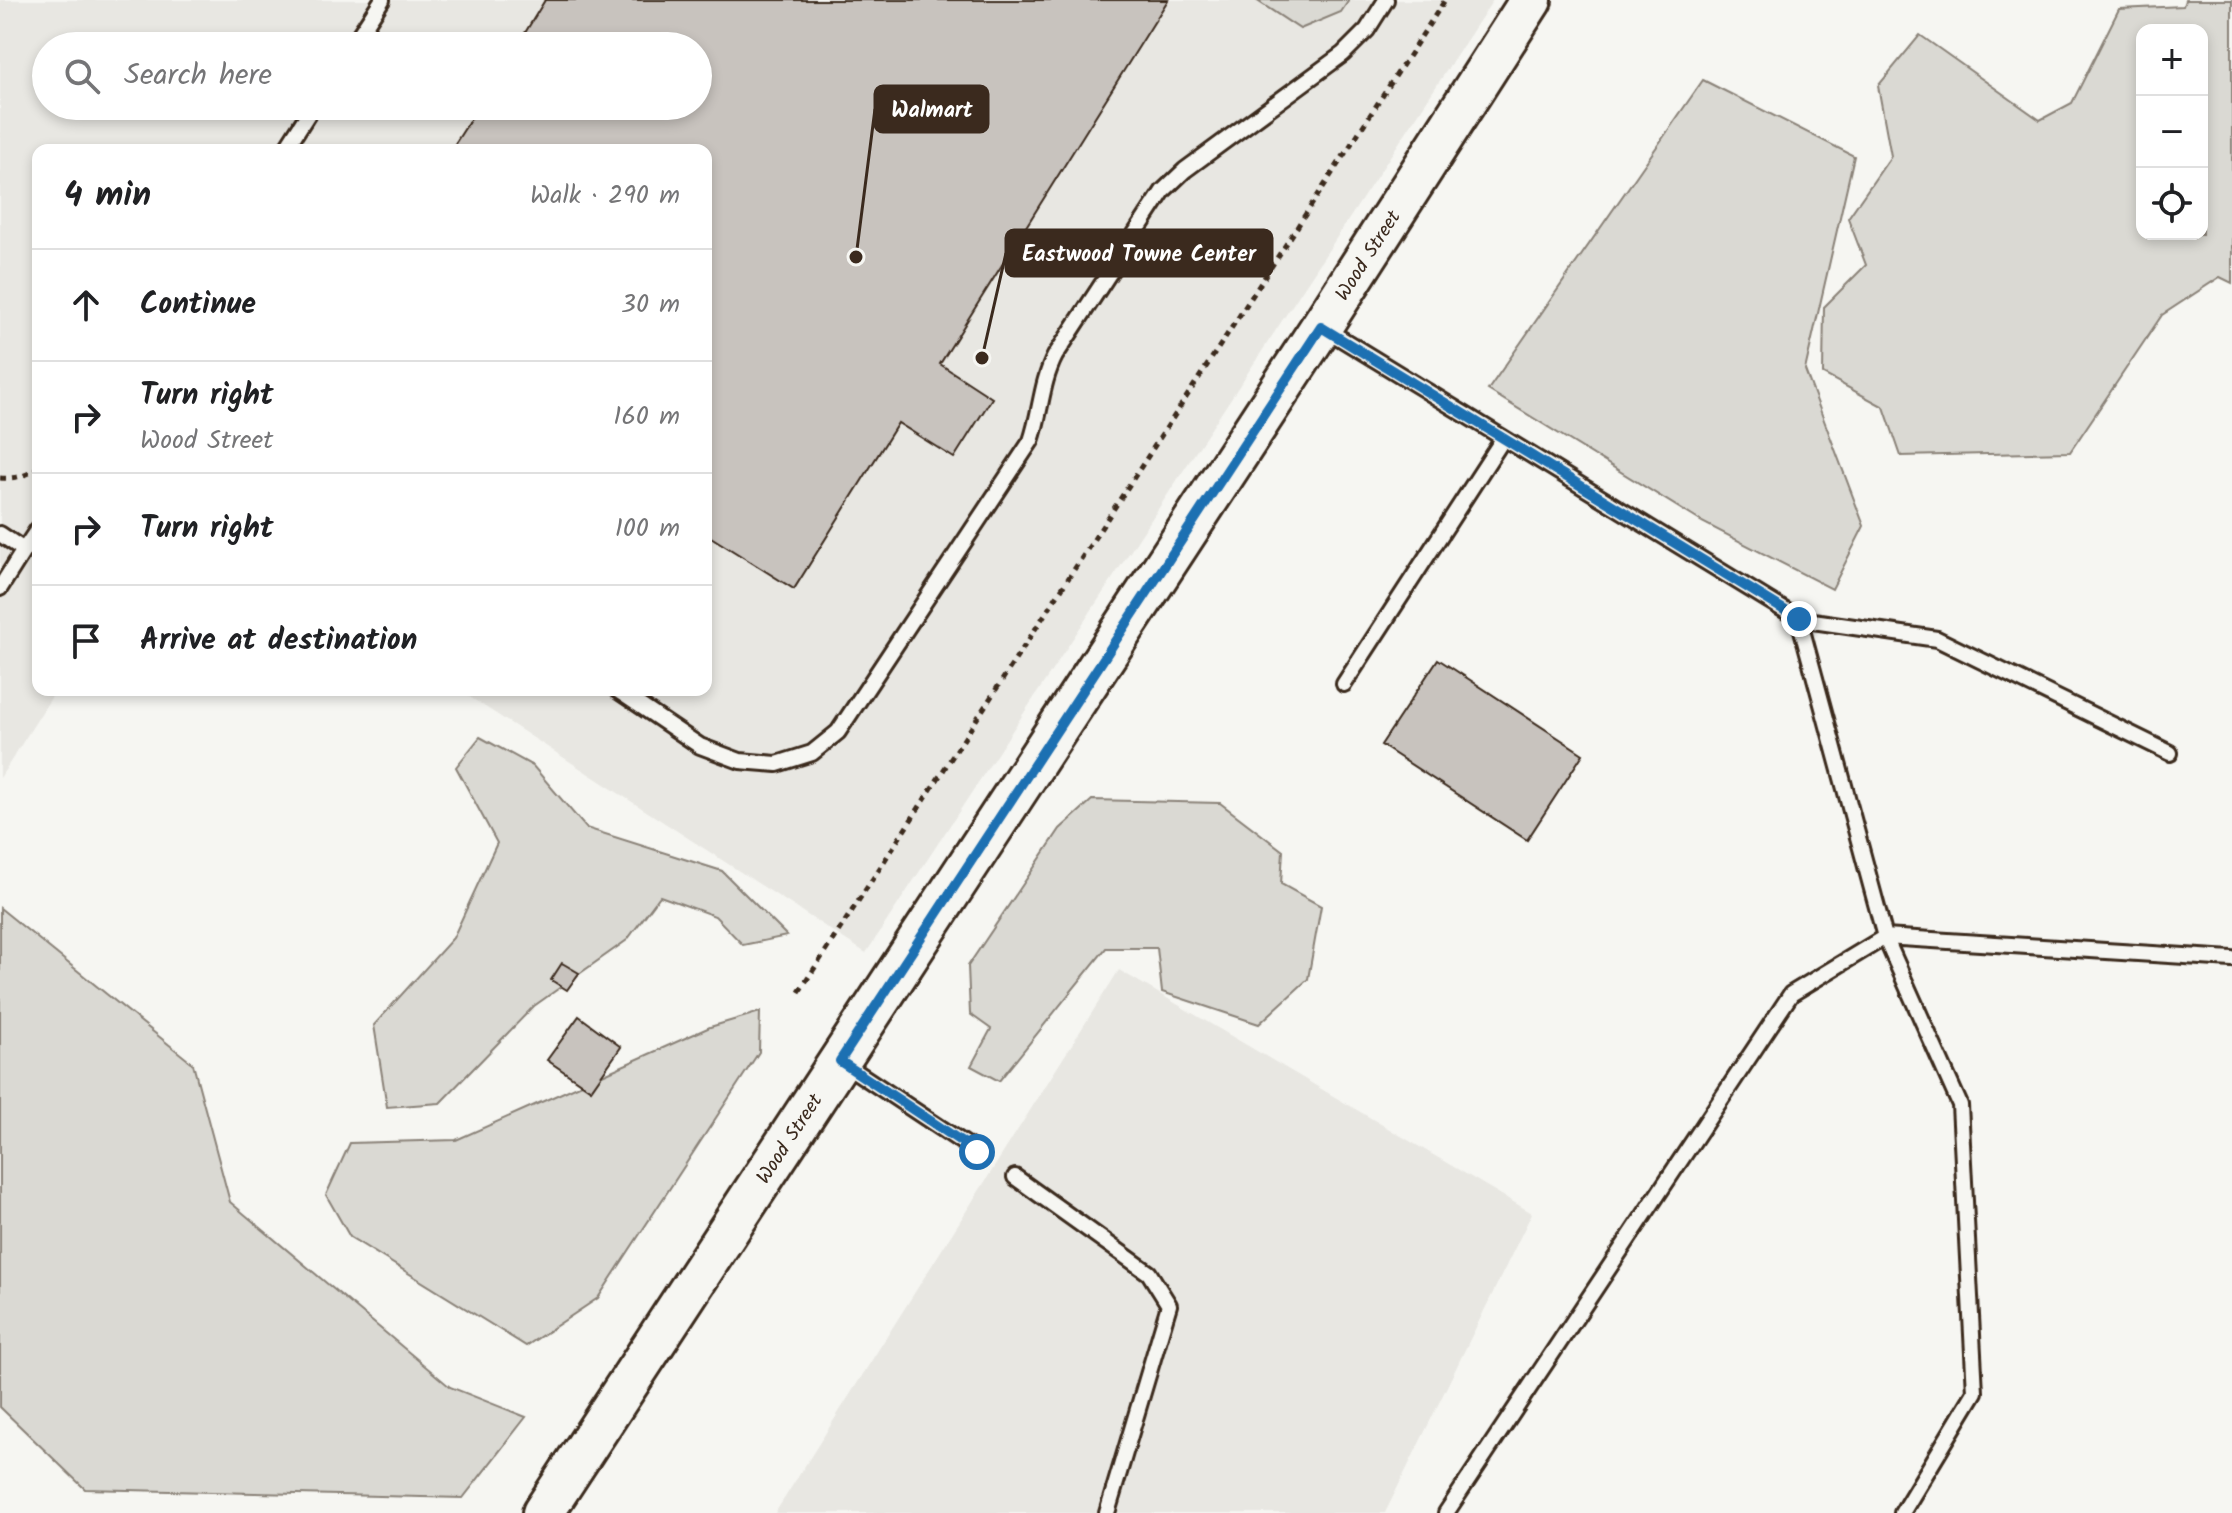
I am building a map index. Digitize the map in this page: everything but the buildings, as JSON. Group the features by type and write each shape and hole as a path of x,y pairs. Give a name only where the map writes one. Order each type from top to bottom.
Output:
{"street":[{"name":"Wood Street","path":"543,1513 1321,327 1531,0"}],"lane":[{"path":"361,32 382,0"},
{"path":"626,696 700,746 740,761 777,764 788,761 812,753 838,732 1031,441 1038,423 1044,377 1055,356 1163,191 1185,170 1343,54 1367,30 1386,0"},
{"path":"289,144 304,120"},
{"path":"1321,327 1799,619 1937,639 2170,753"},
{"path":"1344,684 1503,439"},
{"path":"0,534 24,550"},
{"path":"0,588 32,538"},
{"path":"1799,619 1885,937 1960,1105 1975,1392 1902,1513"},
{"path":"1446,1513 1791,994 1885,937 2232,959"},
{"path":"840,1061 977,1152"},
{"path":"1015,1177 1149,1273 1169,1305 1107,1513"}],"path":[{"path":"799,992 1445,0"},
{"path":"0,478 11,479 32,472"}],"shaded area":[{"path":"0,0 1493,0 866,953 468,696 712,696 712,144 32,144 32,696 52,696 0,778"},
{"path":"1256,0 1349,0 1341,12 1300,29"},
{"path":"2185,0 2232,0 2232,283 2220,277 2162,315 2070,452 1901,456 1884,407 1823,374 1824,307 1866,265 1848,218 1891,156 1878,86 1920,35 2040,120 2072,103 2119,9 2183,6"},
{"path":"1703,80 1854,156 1805,370 1864,526 1832,589 1702,522 1488,390"},
{"path":"480,737 533,766 586,828 722,871 787,936 743,945 715,916 660,896 627,940 534,1006 440,1103 387,1107 374,1025 453,938 497,843 456,767"},
{"path":"1092,800 1220,803 1283,851 1281,884 1321,906 1308,979 1259,1024 1162,992 1157,948 1106,948 999,1081 971,1066 991,1029 970,1014 968,966 1060,829"},
{"path":"0,908 193,1064 230,1202 450,1387 526,1417 463,1498 85,1489 0,1407"},
{"path":"1119,970 1532,1213 1385,1513 775,1513"},
{"path":"760,1012 759,1052 598,1298 526,1346 350,1237 326,1195 350,1143 456,1140 710,1027"}],"place":[{"name":"Walmart","path":"856,257"},
{"name":"Eastwood Towne Center","path":"982,358"}],"route":[{"path":"977,1152 840,1061 1321,327 1799,619"}]}
